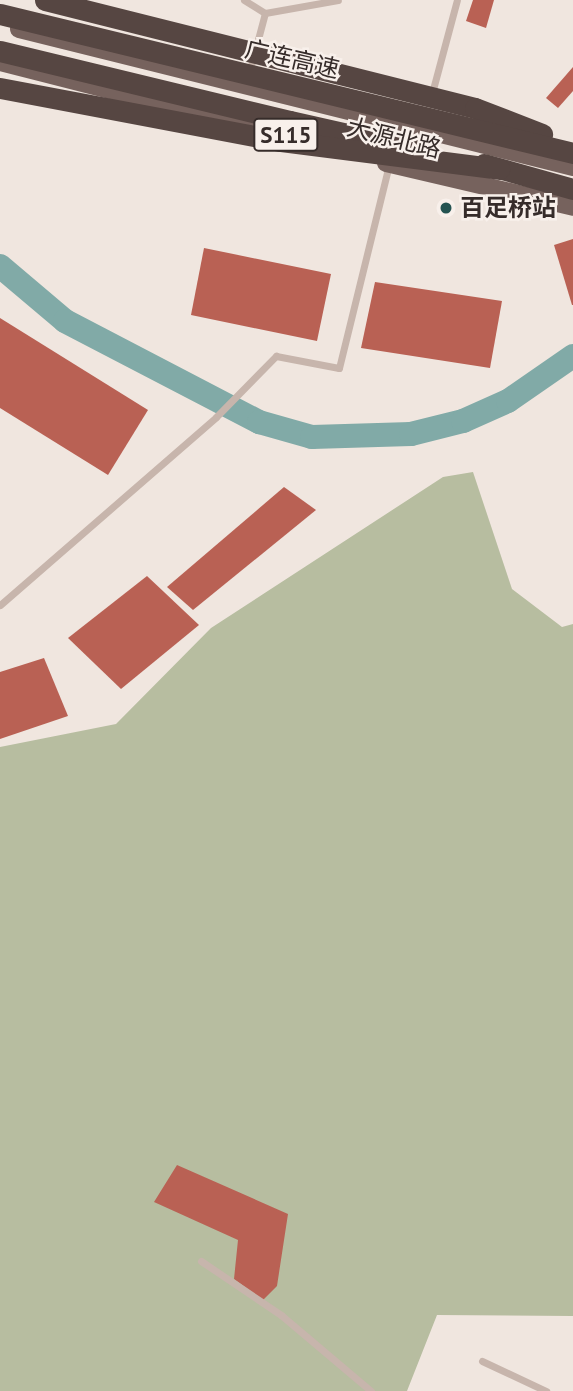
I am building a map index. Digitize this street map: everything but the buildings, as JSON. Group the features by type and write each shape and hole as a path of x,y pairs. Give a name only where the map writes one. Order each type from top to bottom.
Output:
{"highway":[{"path":"45,0 475,108 573,147"},
{"name":"广连高速","path":"0,14 573,153"},
{"path":"0,51 573,188"},
{"path":"0,88 268,139 499,169"}],"main road":[{"name":"大源北路","path":"0,24 573,167"},
{"name":"大源北路","path":"0,62 236,121 389,163 573,207"}],"lane":[{"path":"244,0 265,13 338,0"},
{"path":"422,131 457,0"},
{"path":"236,121 265,13"},
{"path":"0,605 216,417 276,356 339,368 389,163"},
{"path":"201,1261 281,1315 371,1391"},
{"path":"482,1361 546,1391"}],"green space":[{"path":"473,472 512,589 562,627 573,624 573,1316 437,1315 407,1391 0,1391 0,747 116,724 211,628 443,477"}],"waterway":[{"path":"0,266 65,321 259,422 312,437 411,434 463,421 508,401 573,356"}],"place":[{"name":"百足桥站","path":"446,208"}]}
